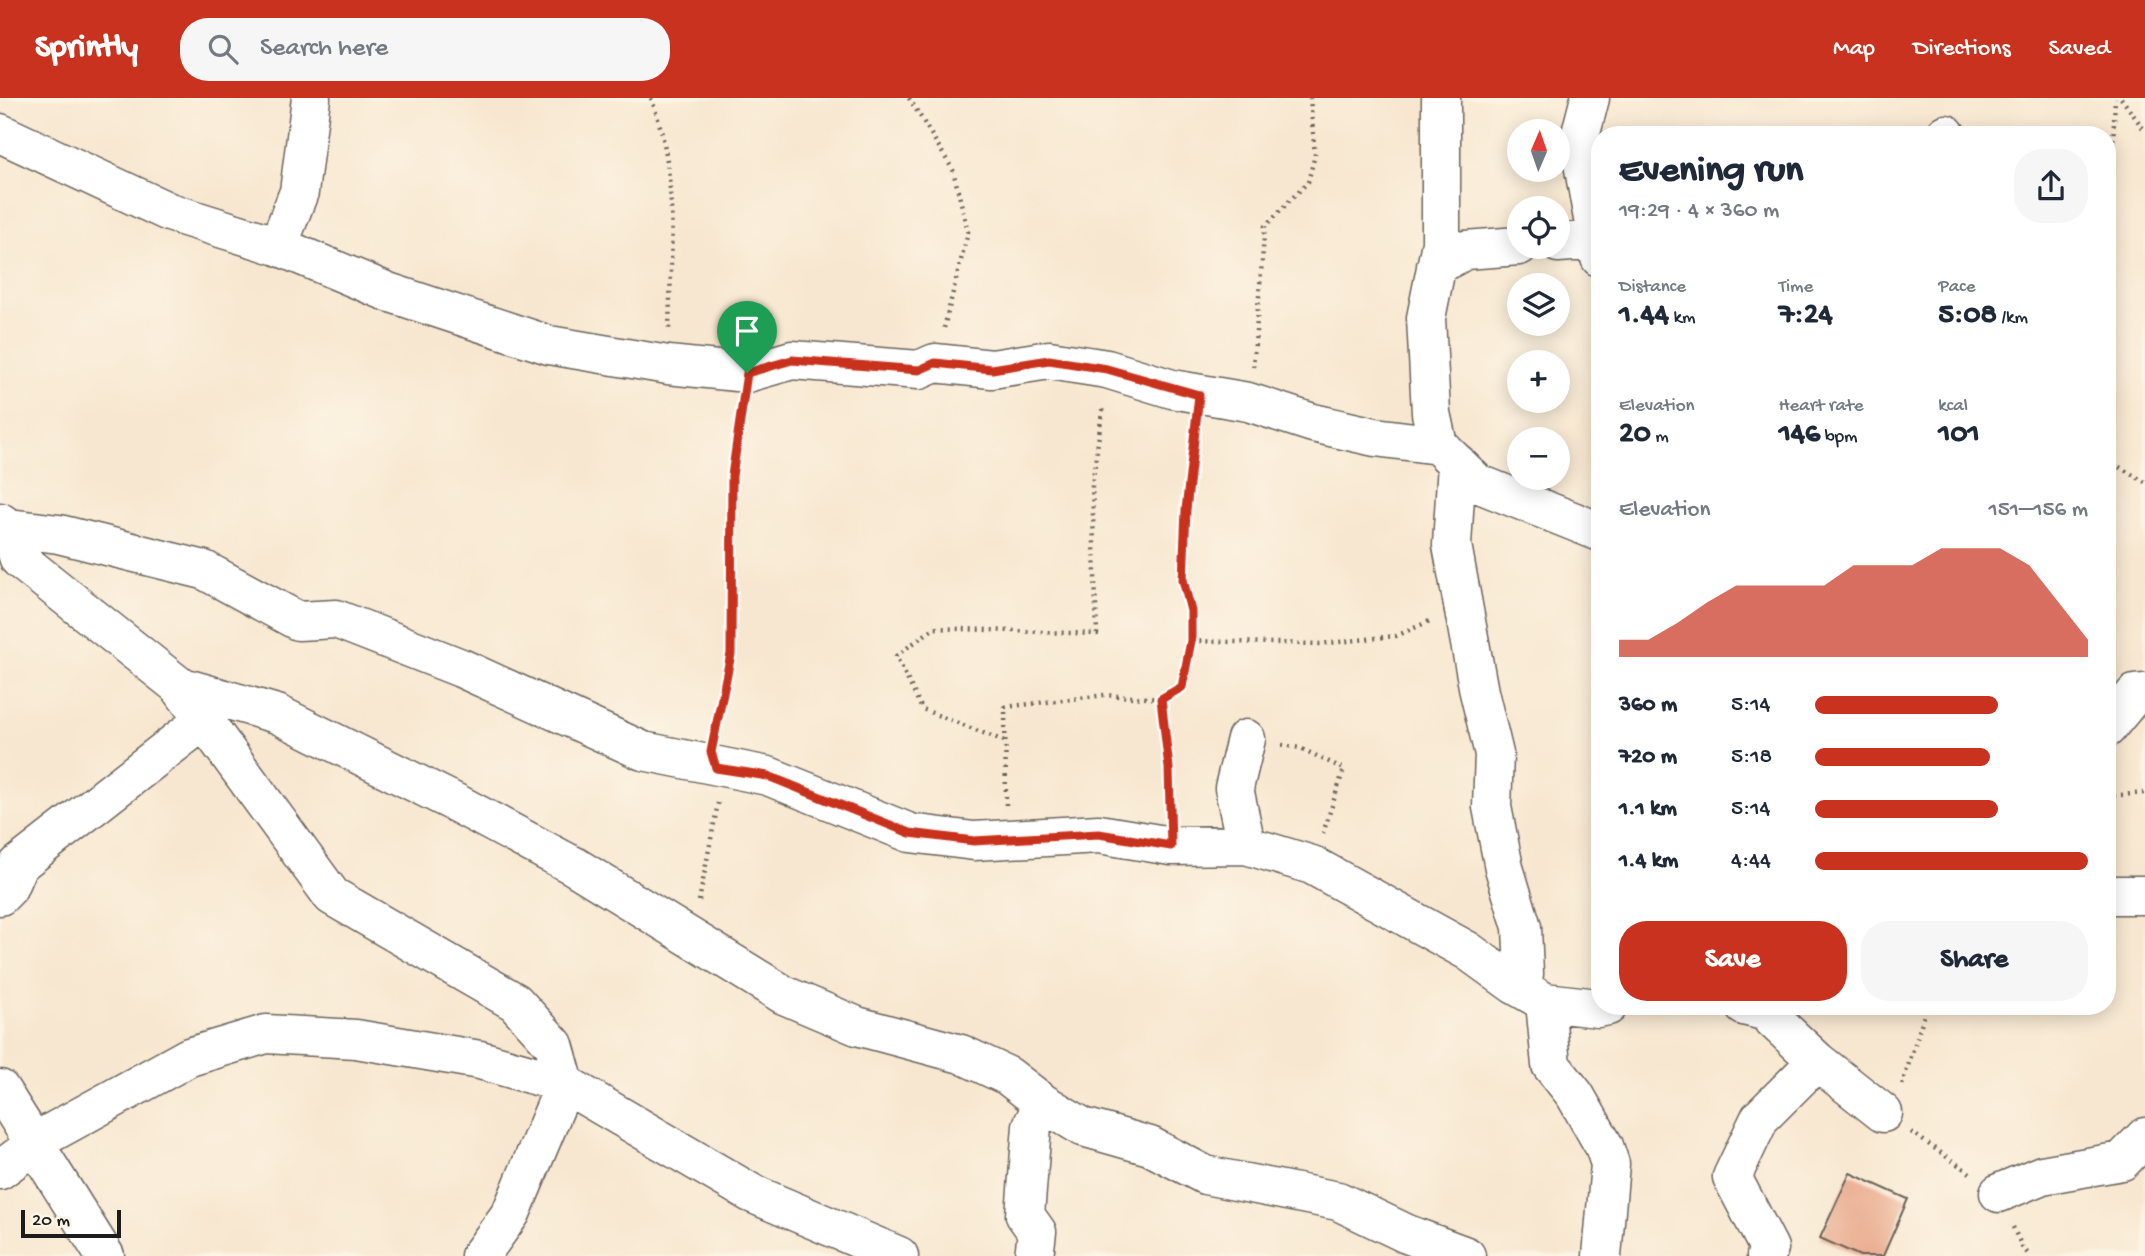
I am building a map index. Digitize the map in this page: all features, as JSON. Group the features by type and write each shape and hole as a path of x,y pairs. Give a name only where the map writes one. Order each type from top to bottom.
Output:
{"street":[{"path":"278,246 299,192 311,98"},
{"path":"1441,98 1441,243 1426,318 1431,413 1448,454 1452,545 1479,692 1494,754 1492,807 1504,868 1522,927 1524,974 1551,1065 1574,1095 1604,1146 1610,1164 1602,1256"},
{"path":"1590,98 1579,141 1591,204"},
{"path":"0,134 169,212 278,246 388,292 549,345 668,365 747,373 792,360 919,370 935,363 992,369 1049,360 1107,369 1199,395 1248,402 1313,424 1448,454 1477,483 1591,528"},
{"path":"1570,244 1591,245"},
{"path":"1436,266 1465,250 1507,247"},
{"path":"5,525 59,534 204,570 298,621 335,619 461,668 643,751 716,768 768,776 910,833 974,841 1099,834 1171,846 1246,845 1312,865 1468,951 1530,994 1591,1003"},
{"path":"5,525 19,559 179,686 332,896 515,1002 554,1045 565,1084 511,1213 480,1256"},
{"path":"179,686 277,714 574,866 693,936 784,995 857,1026 961,1054 1008,1076 1043,1103 1083,1127 1150,1146 1205,1175 1338,1201 1407,1234 1466,1256"},
{"path":"2116,717 2135,694 2145,693"},
{"path":"0,896 8,888 18,865 203,721"},
{"path":"1246,739 1234,788 1246,845"},
{"path":"2116,895 2145,895"},
{"path":"1768,1015 1817,1061 1883,1113"},
{"path":"0,1170 35,1143 189,1057 266,1034 356,1039 480,1060 565,1084 751,1193 899,1256"},
{"path":"1766,1256 1769,1248 1732,1177 1760,1118 1817,1061"},
{"path":"0,1088 105,1256"},
{"path":"1034,1256 1037,1232 1025,1215 1032,1126 1043,1103"},
{"path":"1999,1193 2042,1175 2122,1161 2145,1137"}],"path":[{"path":"651,98 661,123 672,203 668,365"},
{"path":"909,98 953,170 968,232 935,363"},
{"path":"1248,402 1261,300 1265,226 1308,182 1315,155 1310,98"},
{"path":"2114,126 2115,98"},
{"path":"2121,98 2145,131"},
{"path":"1004,741 922,709 896,656 934,628 1097,634 1092,486 1107,369"},
{"path":"693,936 721,785 711,752 731,654 732,476 747,373"},
{"path":"1005,840 1005,707 1105,695 1161,699 1182,687 1191,641 1191,611 1183,580 1186,510 1199,395"},
{"path":"2116,465 2145,482"},
{"path":"1191,641 1320,644 1396,636 1464,607"},
{"path":"1161,699 1169,768 1171,846"},
{"path":"1246,739 1300,748 1344,769 1312,865"},
{"path":"2116,795 2145,793"},
{"path":"1924,1015 1901,1087 1883,1113 1999,1193 2022,1247 2030,1256"}],"building":[{"path":"1850,1173 1908,1199 1883,1256 1860,1256 1820,1238"}],"route":[{"path":"792,360 919,370 935,363 992,369 1049,360 1107,369 1199,395 1186,510 1183,580 1191,611 1191,641 1182,687 1161,699 1169,768 1171,846 1099,834 974,841 910,833 768,776 716,768 711,752 731,654 732,476 747,373 792,360"}]}
